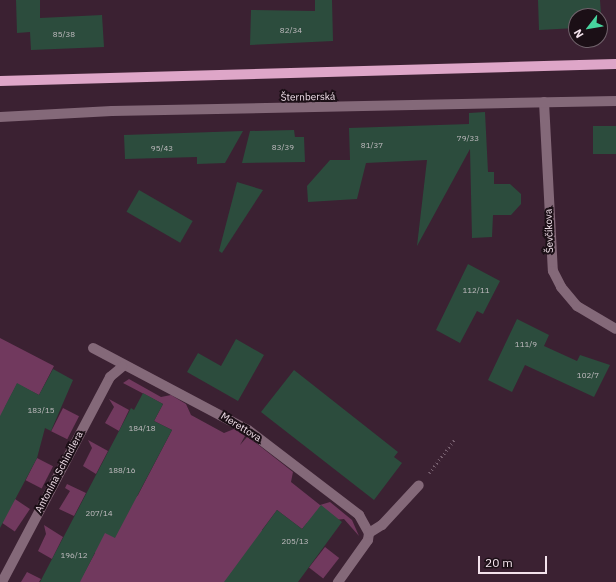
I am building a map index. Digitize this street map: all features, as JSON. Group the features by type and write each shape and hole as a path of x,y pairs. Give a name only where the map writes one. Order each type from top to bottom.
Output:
{"main road":[{"path":"0,81 616,64"}],"street":[{"name":"Šternberská","path":"0,117 112,111 616,101"},
{"name":"Ševčíkova","path":"544,102 553,270 561,287 577,306 616,329"},
{"name":"Merettova","path":"93,348 122,366 137,370 248,430 359,516 369,533"},
{"name":"Antonína Schindlera","path":"2,582 108,381 122,366"},
{"path":"338,582 365,548 369,533 382,525 421,482"}],"path":[{"path":"421,482 455,439"}],"shaded area":[{"path":"0,338 54,366 39,395 17,384 5,407 0,437"},
{"path":"129,379 161,397 171,395 186,404 191,415 224,433 234,429 245,436 240,445 247,437 256,443 293,472 291,482 320,505 330,502 352,520 359,536 344,519 307,523 302,529 277,510 262,530 288,551 237,582 69,582 83,575 95,553 87,549 138,495 172,430 154,421 163,404 123,383"},
{"path":"109,399 129,410 119,431 105,423 114,407"},
{"path":"63,408 79,416 67,439 51,431"},
{"path":"88,440 108,451 96,474 83,466 92,448"},
{"path":"37,458 53,466 42,488 26,480"},
{"path":"67,484 86,493 74,516 59,509 70,491 65,488"},
{"path":"15,499 30,509 15,531 0,521"},
{"path":"44,525 63,537 52,559 38,551 46,534"},
{"path":"325,547 339,558 323,579 309,567"},
{"path":"27,572 41,579 39,582 21,582"}],"building":[{"path":"16,0 40,0 40,18 102,15 104,47 31,50 30,32 17,33"},
{"path":"315,0 332,0 333,41 250,45 251,10 315,11"},
{"path":"538,0 600,0 601,8 568,8 568,28 539,30"},
{"path":"485,112 488,172 494,172 494,184 510,184 521,194 521,204 511,215 493,215 492,237 472,238 470,149 417,246 427,160 366,163 357,199 308,202 307,186 330,160 350,160 349,128 469,124 469,113"},
{"path":"593,126 616,126 616,154 593,154"},
{"path":"294,130 295,137 304,137 305,162 242,163 250,131"},
{"path":"243,131 225,163 197,164 197,157 125,159 124,135"},
{"path":"237,182 263,190 222,253 219,251"},
{"path":"139,190 193,221 180,243 126,212"},
{"path":"468,264 500,281 483,314 477,311 460,343 436,330"},
{"path":"517,319 549,335 544,346 577,361 580,355 610,365 594,397 525,365 512,392 488,380"},
{"path":"236,339 264,355 238,401 187,372 198,353 221,366"},
{"path":"53,369 73,380 51,431 45,428 37,458 0,528 0,416 17,383 39,395"},
{"path":"294,370 398,452 394,457 402,463 374,500 261,412"},
{"path":"143,393 163,404 154,421 172,430 115,538 105,533 80,582 40,582 131,408 134,410"},
{"path":"321,505 342,522 298,582 224,582 277,510 302,529"}]}
